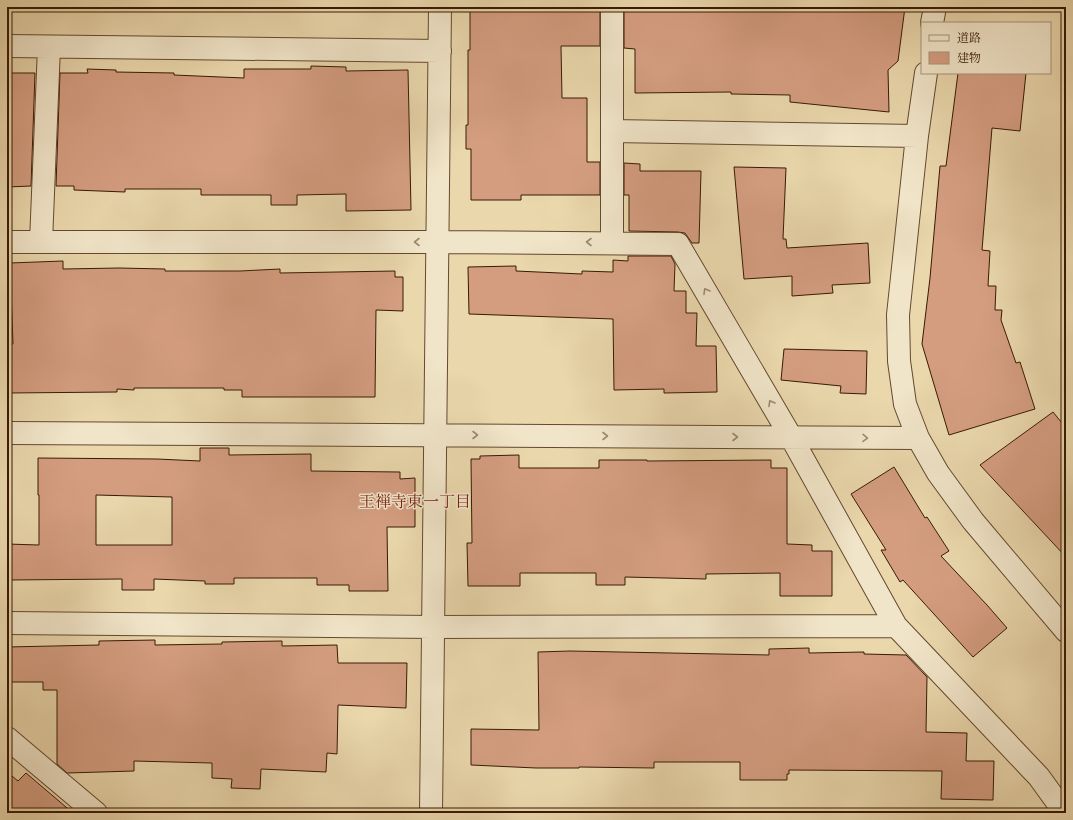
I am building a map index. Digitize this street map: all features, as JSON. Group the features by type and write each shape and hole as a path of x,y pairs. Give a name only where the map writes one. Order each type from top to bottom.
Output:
{"street":[{"path":"431,813 440,7"},
{"path":"612,7 612,242"},
{"path":"932,22 934,7"},
{"path":"7,46 440,51"},
{"path":"41,242 49,47"},
{"path":"926,74 917,136 898,315 899,361 905,404 918,438 938,474 973,520 1066,630"},
{"path":"612,131 917,136"},
{"path":"7,242 612,242 678,244 791,437 896,626 1039,777 1065,813"},
{"path":"7,433 918,438"},
{"path":"7,624 433,627 896,626"},
{"path":"7,738 96,813"}],"building":[{"path":"470,7 600,7 600,46 561,46 562,98 587,98 587,162 600,162 600,195 521,195 521,200 471,200 471,149 466,149 466,125 468,125 468,50 470,50"},
{"path":"624,7 905,7 898,61 888,70 889,112 790,102 790,95 731,94 731,92 635,93 635,49 624,48"},
{"path":"311,66 346,67 346,71 408,70 411,210 346,211 346,194 297,195 297,205 271,205 271,195 201,195 201,189 125,189 125,192 74,190 74,186 56,186 60,73 88,73 87,69 116,70 116,72 174,73 174,75 244,78 244,69 311,69"},
{"path":"7,73 35,73 31,186 7,187"},
{"path":"958,74 1026,74 1020,131 992,128 982,250 990,251 988,286 996,286 995,310 1002,310 1001,320 1016,363 1020,362 1035,409 949,435 922,344 930,278 940,166 946,166"},
{"path":"624,163 640,164 640,171 701,171 699,243 692,243 685,233 629,231 629,195 624,195"},
{"path":"734,167 786,168 783,239 786,239 787,248 868,243 870,283 832,285 833,293 792,296 792,276 744,279"},
{"path":"628,256 671,256 675,264 674,291 686,291 686,313 697,313 696,346 716,346 717,392 664,393 664,389 614,390 613,319 469,314 468,267 516,266 516,271 582,274 582,271 613,272 613,260 628,261"},
{"path":"63,261 63,269 119,268 165,269 165,271 240,271 280,269 280,273 395,271 395,277 403,277 403,311 376,310 375,397 242,397 242,390 224,390 224,388 134,388 134,390 117,389 117,392 7,393 7,344 13,344 10,263"},
{"path":"784,349 867,351 866,394 840,393 841,386 781,380"},
{"path":"1053,412 1066,428 1066,557 980,465"},
{"path":"200,448 229,448 229,455 311,454 311,471 400,472 400,479 415,478 415,527 387,527 388,591 349,591 349,585 317,585 317,578 234,578 234,584 205,584 205,581 154,579 154,590 122,590 122,579 7,580 7,544 39,545 38,458 157,459 200,461","holes":["96,495 172,497 172,545 96,545"]},
{"path":"519,455 519,468 599,468 599,460 771,460 771,468 787,468 787,544 812,545 812,551 832,551 832,596 780,596 780,573 706,574 706,579 625,577 625,585 596,585 596,573 520,573 520,586 468,586 467,543 472,543 471,459 480,459 480,456"},
{"path":"894,467 925,518 927,517 949,551 941,556 1007,628 973,657 903,580 900,582 881,550 886,550 851,494"},
{"path":"155,640 155,645 282,641 282,646 337,645 338,663 407,663 406,708 338,705 337,754 327,753 326,772 261,769 260,789 231,788 232,779 212,778 212,763 134,761 134,771 67,773 57,764 57,690 43,690 43,682 7,682 7,647 99,645 99,641"},
{"path":"809,648 809,653 864,652 864,654 906,655 927,677 926,732 967,733 966,761 994,761 993,800 941,799 942,771 789,770 787,780 740,780 740,762 654,762 654,768 536,768 471,765 471,729 539,730 538,652 570,651 769,655 769,649"},
{"path":"7,772 18,781 26,773 73,813 7,813"}],"district":[{"name":"王禅寺東一丁目","path":"415,501"}]}
